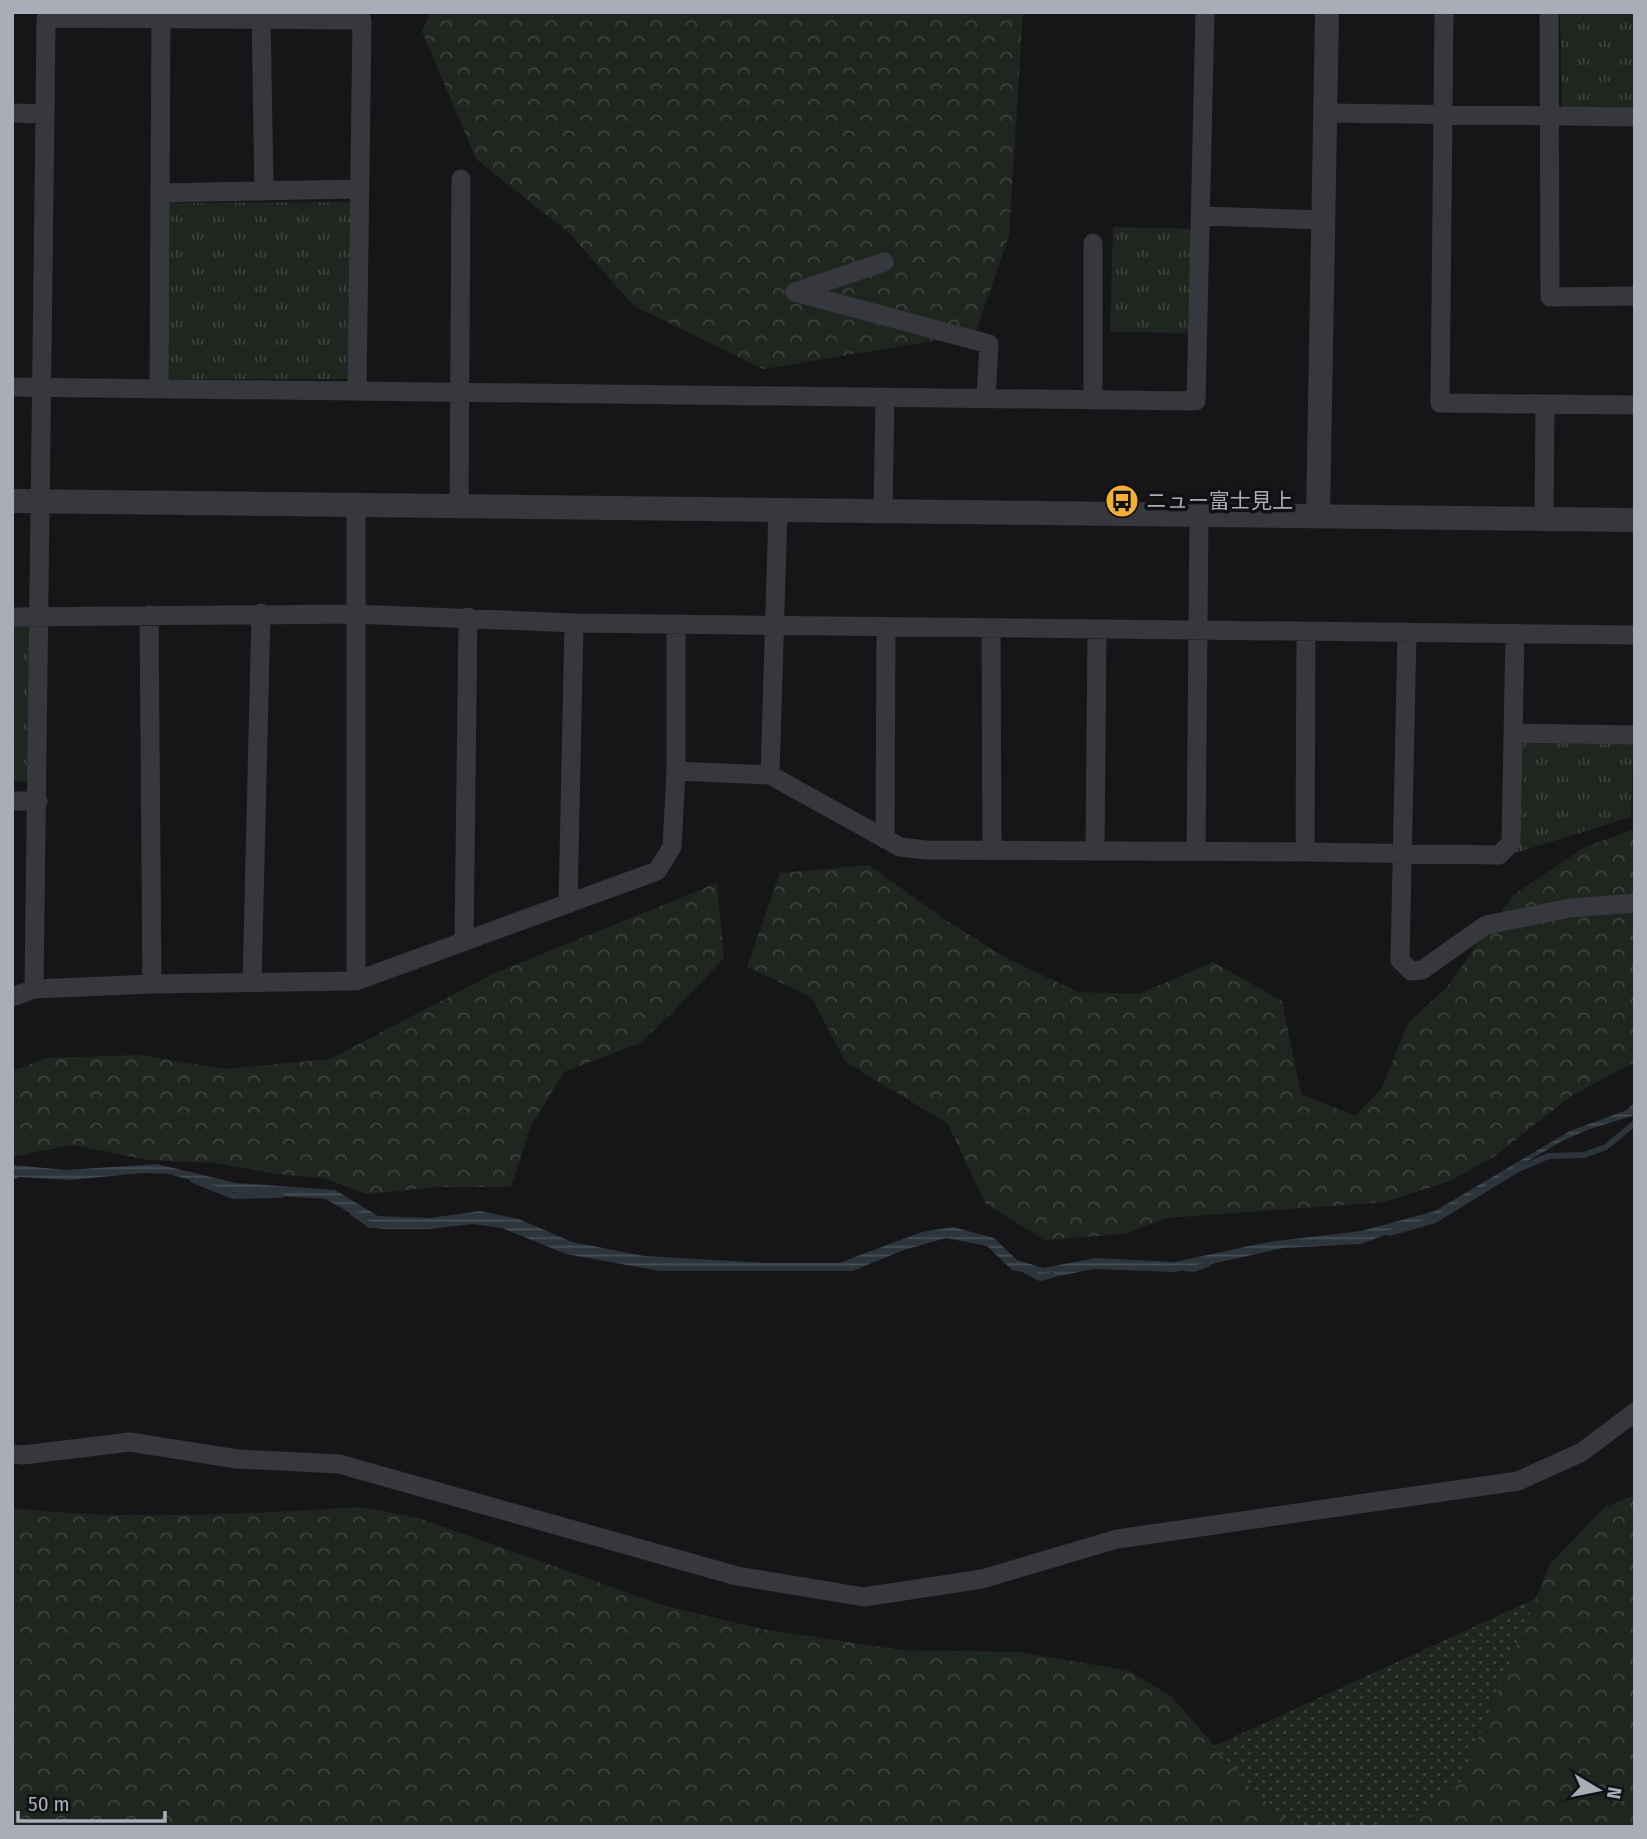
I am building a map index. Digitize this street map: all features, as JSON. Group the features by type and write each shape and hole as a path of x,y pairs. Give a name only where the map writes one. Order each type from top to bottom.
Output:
{"street":[{"path":"12,387 1196,401 1205,12"},
{"path":"1318,516 1327,12"},
{"path":"1444,12 1440,403 1635,405"},
{"path":"1549,12 1550,296 1635,296"},
{"path":"34,989 46,15 362,16 357,390"},
{"path":"159,388 161,15"},
{"path":"261,16 264,191"},
{"path":"12,113 45,114"},
{"path":"1326,113 1635,117"},
{"path":"459,506 461,178"},
{"path":"160,193 359,189"},
{"path":"1202,216 1323,219"},
{"path":"1093,243 1093,400"},
{"path":"884,262 795,292 989,344 986,398"},
{"path":"883,511 885,397"},
{"path":"1544,519 1545,406"},
{"path":"12,501 1635,520"},
{"path":"356,505 356,981"},
{"path":"771,775 778,510"},
{"path":"1196,851 1199,514"},
{"path":"252,983 261,613"},
{"path":"12,617 354,614 574,623 1635,635"},
{"path":"149,615 152,984"},
{"path":"464,942 468,617"},
{"path":"568,904 574,623"},
{"path":"12,997 34,989 356,981 657,871 672,847 676,771 676,624"},
{"path":"885,839 886,627"},
{"path":"991,628 992,850"},
{"path":"1096,851 1097,629"},
{"path":"1305,852 1306,632"},
{"path":"1407,632 1400,960 1410,971 1422,970 1486,925 1570,908 1635,903"},
{"path":"676,771 771,775 900,847 926,850 1499,855 1511,844 1515,634"},
{"path":"1513,733 1635,736"},
{"path":"12,801 38,801"},
{"path":"12,1454 23,1455 130,1442 237,1460 339,1464 737,1576 864,1597 982,1579 1116,1539 1518,1480 1582,1452 1635,1412"}],"green space":[{"path":"431,12 1023,12 1009,236 975,334 763,369 634,306 568,232 476,159 422,31"},
{"path":"1560,12 1635,12 1635,109 1562,108"},
{"path":"352,202 350,379 168,379 168,203"},
{"path":"1113,227 1193,229 1190,333 1110,332"},
{"path":"12,623 32,623 30,782 12,781"},
{"path":"1522,741 1633,744 1631,817 1515,853"},
{"path":"1635,829 1635,1062 1571,1096 1495,1156 1450,1181 1385,1202 1167,1218 1124,1234 1044,1240 985,1203 948,1124 846,1062 811,997 747,967 780,873 869,865 944,919 1006,958 1078,992 1139,994 1213,962 1282,1001 1301,1094 1355,1116 1382,1088 1408,1023 1446,988 1513,895 1585,847"},
{"path":"717,883 724,958 640,1043 564,1072 530,1128 511,1187 438,1187 366,1194 324,1178 276,1174 214,1163 149,1160 71,1145 12,1157 12,1071 47,1058 140,1055 224,1069 330,1059 495,973"},
{"path":"1635,1495 1635,1827 1372,1827 1414,1816 1460,1782 1550,1564 1605,1507"},
{"path":"362,1507 419,1518 662,1605 762,1629 901,1650 1020,1652 1130,1671 1172,1697 1252,1789 1291,1823 1315,1827 12,1827 12,1508 143,1515 231,1514"},
{"path":"1635,1553 1635,1827 1216,1827 1214,1746"}],"shaded area":[{"path":"1635,1102 1635,1113 1632,1116 1562,1141 1436,1216 1361,1244 1283,1248 1175,1272 1094,1269 1049,1278 1012,1270 987,1246 946,1238 904,1250 852,1271 660,1271 566,1254 502,1228 473,1224 429,1229 380,1229 325,1199 236,1193 169,1174 143,1173 70,1180 20,1177 12,1180 12,1165 66,1170 157,1164 236,1183 335,1190 378,1216 430,1218 480,1211 519,1219 572,1242 644,1256 767,1263 839,1263 922,1232 953,1227 994,1238 1017,1260 1043,1268 1096,1258 1175,1262 1268,1242 1361,1231 1435,1211 1570,1131 1627,1110"}],"waterway":[{"path":"1389,1233 1435,1220 1518,1169 1549,1156 1584,1155 1606,1147 1635,1123"},
{"path":"193,1180 233,1196 281,1195"},
{"path":"353,1213 370,1225 380,1225"},
{"path":"1184,1268 1194,1269 1208,1264"},
{"path":"1026,1271 1040,1278 1052,1275"}],"place":[{"name":"ニュー富士見上","path":"1122,501"}]}
